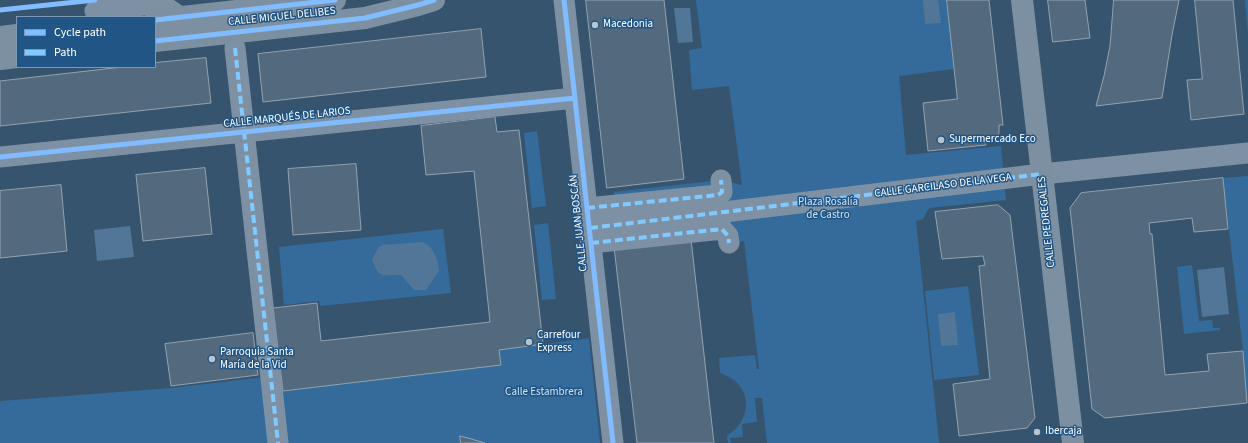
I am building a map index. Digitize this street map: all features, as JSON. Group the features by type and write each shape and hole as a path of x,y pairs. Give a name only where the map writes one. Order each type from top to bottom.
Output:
{"main road":[{"name":"CALLE MIGUEL DELIBES","path":"156,20 335,0"},
{"name":"CALLE MIGUEL DELIBES","path":"156,41 365,18 418,6 434,0"},
{"name":"CALLE PEDREGALES","path":"1022,0 1072,443"},
{"path":"0,37 16,35"},
{"path":"0,59 16,57"}],"street":[{"name":"CALLE JUAN BOSCÁN","path":"564,0 613,443"},
{"path":"96,11 160,3 180,17"},
{"path":"235,48 278,443"},
{"name":"CALLE MARQUÉS DE LARIOS","path":"0,157 575,98"},
{"name":"CALLE GARCILASO DE LA VEGA","path":"590,236 1042,174 1248,153"},
{"path":"588,208 718,195 722,192 721,180"},
{"path":"590,236 722,229 728,236 729,243"}],"green space":[{"name":"Plaza Rosalía de Castro","path":"696,0 947,0 954,69 899,76 906,155 1001,146 1006,200 929,208 923,219 916,221 939,443 767,443 762,398 755,398 757,422 742,424 743,437 730,438 731,443 728,443 727,436 736,429 742,420 746,402 744,393 739,385 731,378 720,373 719,358 755,355 757,369 759,369 744,241 729,243 690,236 620,244 614,192 721,180 742,185 729,86 692,90 689,50 702,48"},
{"path":"1245,0 1248,0 1248,35"},
{"path":"537,131 546,206 532,208 524,133"},
{"path":"1248,176 1247,403 1243,351 1223,178"},
{"path":"548,223 556,299 542,300 534,225"},
{"path":"443,229 451,293 320,306 319,301 284,305 279,247"},
{"path":"1192,265 1199,321 1212,320 1213,328 1220,328 1220,330 1184,334 1177,267"},
{"path":"968,286 979,375 934,380 925,291"},
{"name":"Calle Estambrera","path":"589,338 600,443 0,443 0,401 171,388 281,375 283,391 501,365 499,350"}],"shaded area":[{"path":"923,0 938,0 941,23 925,24"},
{"path":"674,8 690,8 693,42 678,43"},
{"path":"130,226 134,257 97,261 94,230"},
{"path":"423,242 433,250 438,263 439,271 426,290 414,290 401,275 385,275 379,273 374,265 372,259 379,247 383,245"},
{"path":"1224,267 1229,314 1202,317 1197,270"},
{"path":"955,312 958,345 941,346 938,314"}],"building":[{"path":"586,0 664,0 684,179 607,188"},
{"path":"947,0 989,0 1003,125 999,125 999,133 996,138 985,142 986,145 928,151 923,103 957,99"},
{"path":"1048,0 1085,0 1090,38 1053,42"},
{"path":"1114,0 1179,0 1162,98 1096,106 1110,46"},
{"path":"1195,0 1233,0 1244,114 1191,120 1187,80 1202,79"},
{"path":"481,29 486,77 263,102 258,54"},
{"path":"206,58 211,103 0,126 0,81 113,68 156,68 156,63"},
{"path":"495,117 497,132 519,130 543,344 499,350 501,365 283,391 273,308 317,303 321,341 490,322 474,171 426,175 421,126"},
{"path":"356,164 361,230 293,235 288,169"},
{"path":"205,168 212,234 143,241 136,175"},
{"path":"1223,178 1228,229 1194,232 1192,218 1149,223 1150,234 1152,234 1165,375 1209,371 1207,354 1243,351 1247,403 1105,418 1092,409 1070,208 1081,193"},
{"path":"61,185 67,251 0,258 0,191"},
{"path":"998,205 1010,215 1035,418 1027,428 959,436 953,384 990,379 979,266 985,265 983,256 942,259 935,212"},
{"path":"691,239 714,443 637,443 614,247"},
{"name":"Parroquia Santa María de la Vid","path":"253,333 258,375 171,386 165,344"},
{"path":"460,436 468,438 485,443 461,443"}],"marked path":[{"path":"235,48 278,443"},
{"path":"590,228 1042,174"},
{"path":"587,208 718,195 722,192 721,180"},
{"path":"591,243 722,229 728,236 729,243"}],"cycle path":[{"path":"0,10 95,0"},
{"path":"156,20 335,0"},
{"path":"156,41 365,18 434,0"},
{"path":"564,0 613,443"},
{"path":"0,157 575,98"}],"place":[{"name":"Macedonia","path":"595,25"},
{"name":"Supermercado Eco","path":"941,140"},
{"name":"Carrefour Express","path":"529,342"},
{"name":"Parroquia Santa María de la Vid","path":"212,359"},
{"name":"Ibercaja","path":"1037,432"}]}
